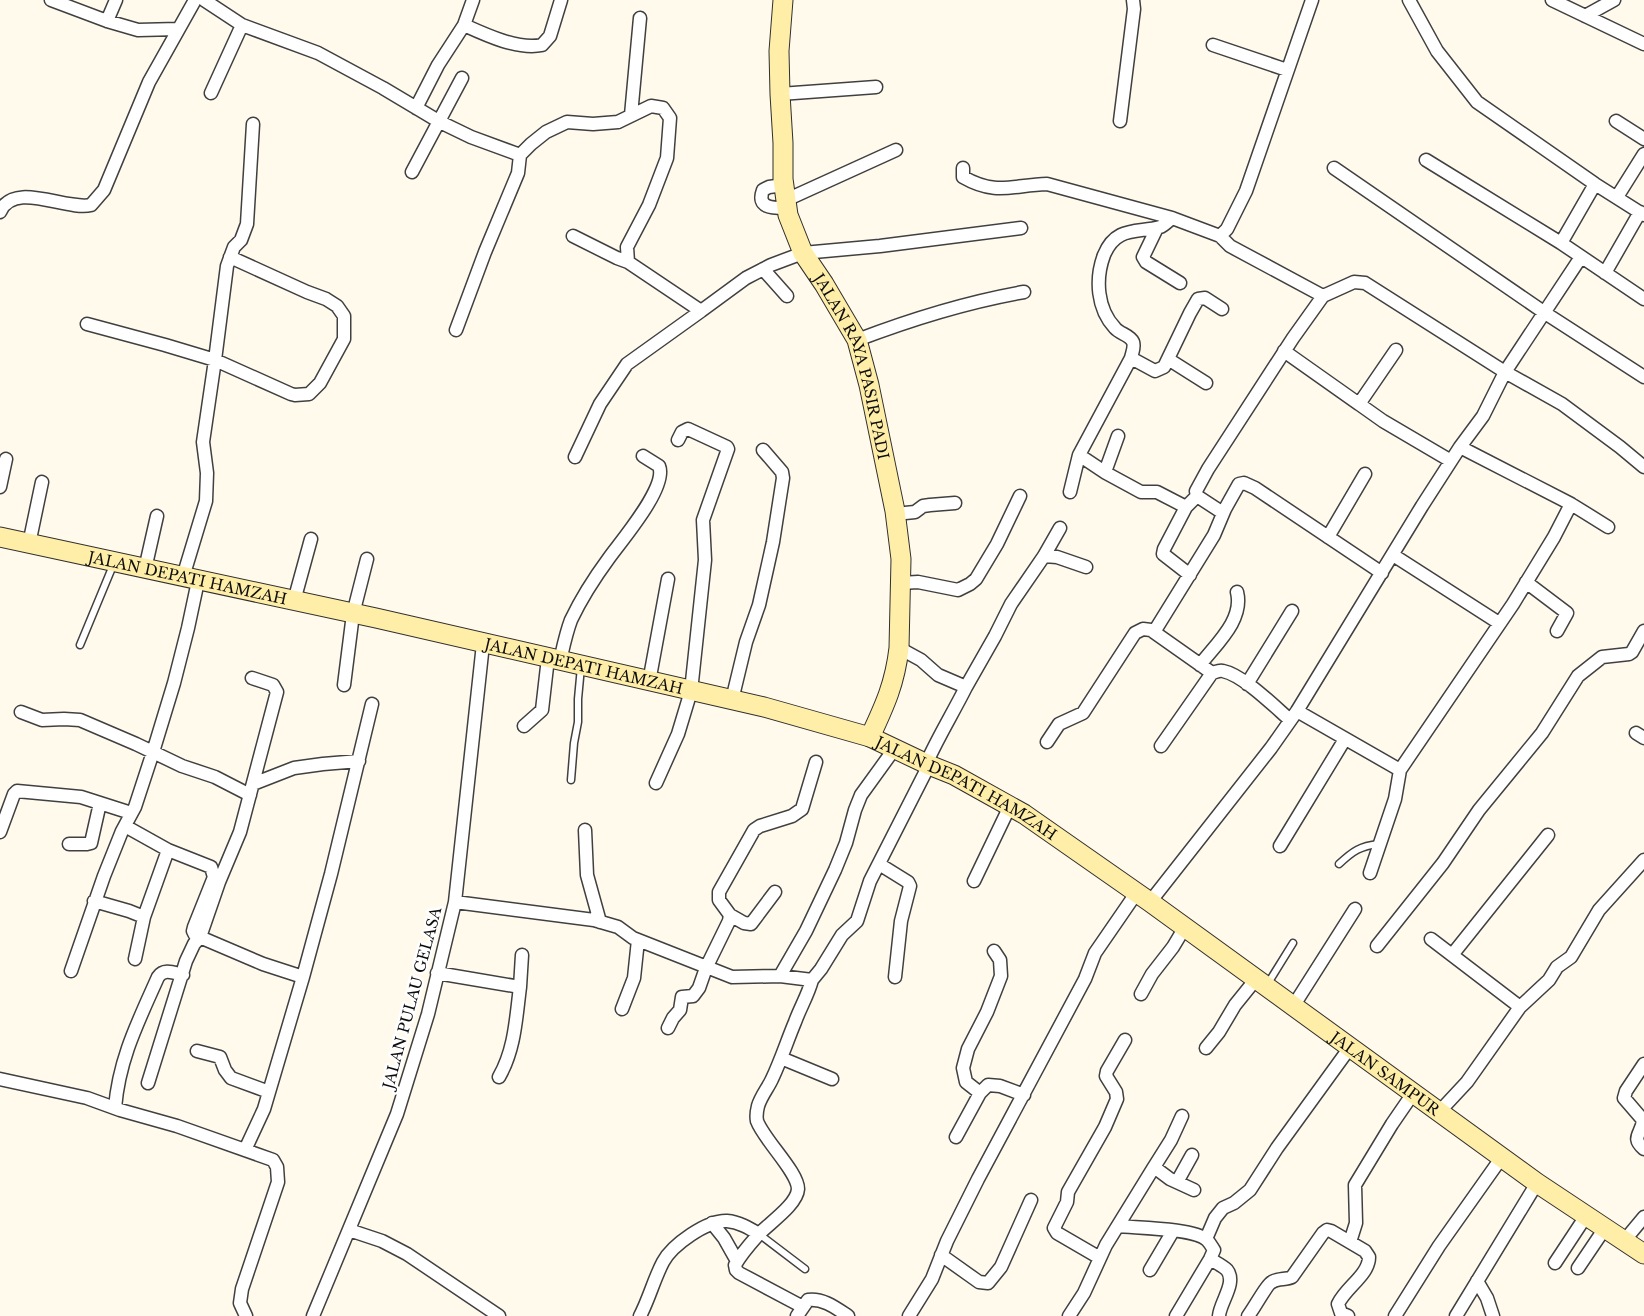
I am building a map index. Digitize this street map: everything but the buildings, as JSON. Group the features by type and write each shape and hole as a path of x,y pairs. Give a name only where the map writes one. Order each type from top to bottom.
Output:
{"main road":[{"name":"JALAN RAYA PASIR PADI","path":"783,0 779,51 785,198 803,253 858,340 880,435 895,514 901,559 899,648 890,693 870,737"},
{"name":"JALAN DEPATI HAMZAH","path":"0,537 690,690 807,718 870,737 954,775 1010,806 1139,894"},
{"name":"JALAN SAMPUR","path":"1139,894 1537,1182 1644,1254"}],"street":[{"path":"51,0 107,21 138,30 178,29"},
{"path":"107,21 116,0"},
{"path":"0,212 3,204 14,199 28,197 77,206 91,206 104,190 111,177 129,127 149,82 196,0"},
{"path":"204,0 242,24 318,53 440,122 471,137 520,155"},
{"path":"416,108 438,65 464,25 473,0"},
{"path":"464,25 486,35 523,46 542,45 550,36 561,0"},
{"path":"1120,121 1134,9 1132,0"},
{"path":"1220,236 1227,229 1246,191 1312,0"},
{"path":"1409,0 1437,51 1477,102 1595,184 1642,213 1605,272"},
{"path":"1552,0 1644,44"},
{"path":"1585,16 1614,0"},
{"path":"631,115 640,18"},
{"path":"211,93 242,24"},
{"path":"1213,45 1287,70"},
{"path":"412,172 462,78"},
{"path":"780,94 876,87"},
{"path":"456,330 518,172 520,155 546,132 567,122 593,124 618,122 651,106 663,108 670,118 667,158 649,205 627,247 628,262"},
{"path":"1616,121 1644,139"},
{"path":"71,971 94,901 132,813 153,752 188,628 190,579 206,501 207,473 203,442 227,266 234,247 241,240 247,224 253,124"},
{"path":"785,198 896,150"},
{"path":"1617,197 1644,154"},
{"path":"1426,160 1561,243 1644,299"},
{"path":"963,168 963,176 986,187 1003,189 1047,184 1172,218 1220,236 1230,246 1323,296"},
{"path":"1334,168 1545,313 1644,377"},
{"path":"1561,243 1595,184"},
{"path":"1070,492 1079,455 1131,358 1134,346 1133,342 1116,330 1107,317 1098,287 1100,267 1108,247 1120,236 1133,230 1161,227 1172,218"},
{"path":"575,457 600,404 627,364 746,278 763,269 803,253 880,246 1021,228"},
{"path":"1157,228 1143,257 1146,262 1180,283"},
{"path":"573,236 628,262 701,311"},
{"path":"87,324 215,360 291,394 309,394 320,383 344,339 344,316 337,306 326,299 230,257"},
{"path":"909,1316 932,1278 941,1255 978,1179 1085,979 1095,953 1139,894 1271,748 1294,715 1451,461 1483,416 1505,372 1581,257"},
{"path":"763,269 787,296"},
{"path":"1197,496 1196,491 1208,469 1284,351 1323,296 1354,282 1365,283 1505,372 1562,404 1644,467"},
{"path":"858,340 897,325 955,307 1024,292"},
{"path":"1131,358 1154,371 1164,367 1198,299 1205,298 1222,309"},
{"path":"1359,404 1396,350"},
{"path":"1284,351 1383,421 1451,461"},
{"path":"1168,359 1206,382"},
{"path":"656,783 678,734 690,690 704,560 703,520 728,449 688,429 682,432 678,440"},
{"path":"1105,472 1118,436"},
{"path":"1460,447 1571,504 1608,527"},
{"path":"732,700 773,542 783,478 782,472 762,450"},
{"path":"1079,455 1141,492 1157,492 1186,507"},
{"path":"524,726 542,710 554,660 571,621 604,566 643,512 661,475 660,466 643,456"},
{"path":"0,487 6,459"},
{"path":"1328,537 1365,474"},
{"path":"29,544 42,482"},
{"path":"1154,632 1214,535 1239,484 1244,483 1255,488 1382,573"},
{"path":"901,583 918,582 958,590 970,584 976,578 997,544 1020,496"},
{"path":"1190,575 1163,552 1186,507 1197,496"},
{"path":"1197,496 1224,513"},
{"path":"895,514 915,512 923,506 955,503"},
{"path":"1370,874 1395,799 1400,770 1526,582 1554,537 1571,504"},
{"path":"145,569 157,516"},
{"path":"848,1316 821,1300 808,1300 800,1311 736,1270 735,1265 738,1261 759,1234 785,1211 798,1189 795,1180 765,1134 756,1114 760,1100 782,1058 795,1020 812,980 842,935 857,921 870,882 928,764 941,731 957,708 966,687 1011,604 1044,556 1060,528"},
{"path":"294,601 311,539"},
{"path":"1044,556 1057,557 1086,567"},
{"path":"1393,556 1499,623"},
{"path":"344,685 353,614 367,559"},
{"path":"649,682 668,579"},
{"path":"1526,582 1567,613 1557,631"},
{"path":"1200,665 1232,623 1238,611 1239,601 1237,592"},
{"path":"1247,684 1292,611"},
{"path":"1047,742 1059,724 1082,713 1135,634 1143,629 1151,630 1212,674"},
{"path":"1377,946 1443,863 1479,810 1542,733 1578,676 1602,657 1632,652 1644,632"},
{"name":"JALAN PULAU GELASA","path":"313,1316 397,1114 428,1014 455,902 484,644"},
{"path":"899,648 921,660 938,675 966,687"},
{"path":"1161,746 1212,674 1224,671 1239,678 1294,715 1345,739 1400,770"},
{"path":"148,1083 186,962 194,944 200,937 219,882 240,832 277,692 273,685 252,678"},
{"path":"245,1150 264,1109 303,977 331,874 372,704"},
{"path":"21,712 42,720 80,720 182,766 251,790 294,768 359,761"},
{"path":"1280,846 1345,739"},
{"path":"780,976 806,930 835,870 846,843 861,795 895,748"},
{"path":"775,892 751,924 744,923 730,915 719,900 719,892 754,830 760,826 792,816 802,809 816,762"},
{"path":"0,832 14,794 17,791 81,797 132,813"},
{"path":"69,844 91,843 100,803"},
{"path":"974,881 1010,806"},
{"path":"125,826 168,850 211,868 214,877 193,932 195,935 257,961 303,977"},
{"path":"585,830 587,875 600,922"},
{"path":"1452,955 1548,835"},
{"path":"135,960 144,917 168,850"},
{"path":"1440,1111 1467,1082 1520,1007 1549,980 1557,967 1571,957 1599,910 1644,860"},
{"path":"879,864 908,882 910,886 901,921 895,977"},
{"path":"94,901 144,917"},
{"path":"455,902 600,922 618,927 638,940 732,977 780,976 812,980"},
{"path":"1294,1005 1355,909"},
{"path":"668,1028 680,1010 682,997 695,995 699,988 706,968 725,931 730,915"},
{"path":"1141,994 1152,974 1174,948 1185,927"},
{"path":"1431,939 1520,1007"},
{"path":"622,1010 634,978 638,940"},
{"path":"980,1093 966,1082 963,1068 968,1049 987,1012 1001,976 1000,960 994,950"},
{"path":"499,1077 508,1058 512,1043 520,987 522,956"},
{"path":"115,1108 117,1084 122,1064 158,977 160,974 167,972 183,975"},
{"path":"437,974 520,987"},
{"path":"1206,1048 1219,1032 1235,1005 1262,982"},
{"path":"1100,1258 1057,1233 1054,1228 1067,1202 1068,1192 1105,1128 1117,1099 1116,1092 1106,1076 1125,1040"},
{"path":"1206,1239 1215,1218 1223,1208 1234,1203 1250,1190 1277,1148 1351,1046"},
{"path":"197,1051 220,1057 225,1070 232,1078 269,1092"},
{"path":"782,1058 832,1079"},
{"path":"1644,1064 1626,1091 1624,1098 1642,1120 1636,1138 1637,1144 1644,1149"},
{"path":"0,1080 63,1092 177,1126 274,1160 277,1167 278,1182 242,1289 240,1303 246,1316"},
{"path":"956,1137 980,1093 988,1086 1000,1086 1024,1095"},
{"path":"1350,1242 1356,1223 1355,1186 1392,1124 1414,1092"},
{"path":"1069,1316 1084,1293 1100,1258 1118,1226 1171,1140 1182,1116"},
{"path":"1177,1182 1192,1155"},
{"path":"1395,1316 1439,1246 1502,1157"},
{"path":"1154,1167 1177,1182 1194,1190"},
{"path":"1456,1316 1537,1182"},
{"path":"941,1255 979,1282 988,1284 1001,1267 1031,1200"},
{"path":"1555,1263 1586,1216"},
{"path":"1624,1241 1644,1217"},
{"path":"640,1316 663,1261 686,1237 712,1223 726,1221 741,1224 759,1234"},
{"path":"712,1223 738,1261"},
{"path":"1118,1226 1194,1234 1206,1239 1214,1250 1176,1316"},
{"path":"1578,1268 1605,1228"},
{"path":"349,1230 382,1241 407,1254 499,1316"},
{"path":"1248,1316 1269,1284 1292,1277 1327,1230 1365,1251 1369,1257 1367,1269 1342,1295 1338,1304 1341,1313 1348,1316"},
{"path":"1150,1270 1173,1231"},
{"path":"1210,1259 1226,1269 1230,1276 1230,1286 1218,1316"},
{"path":"1477,1281 1487,1298 1493,1316"}],"lane":[{"path":"80,645 114,562"},
{"path":"571,780 578,722 581,666"},
{"path":"1339,864 1355,850 1381,844"},
{"path":"1262,982 1293,943"},
{"path":"759,1234 805,1269"}]}
